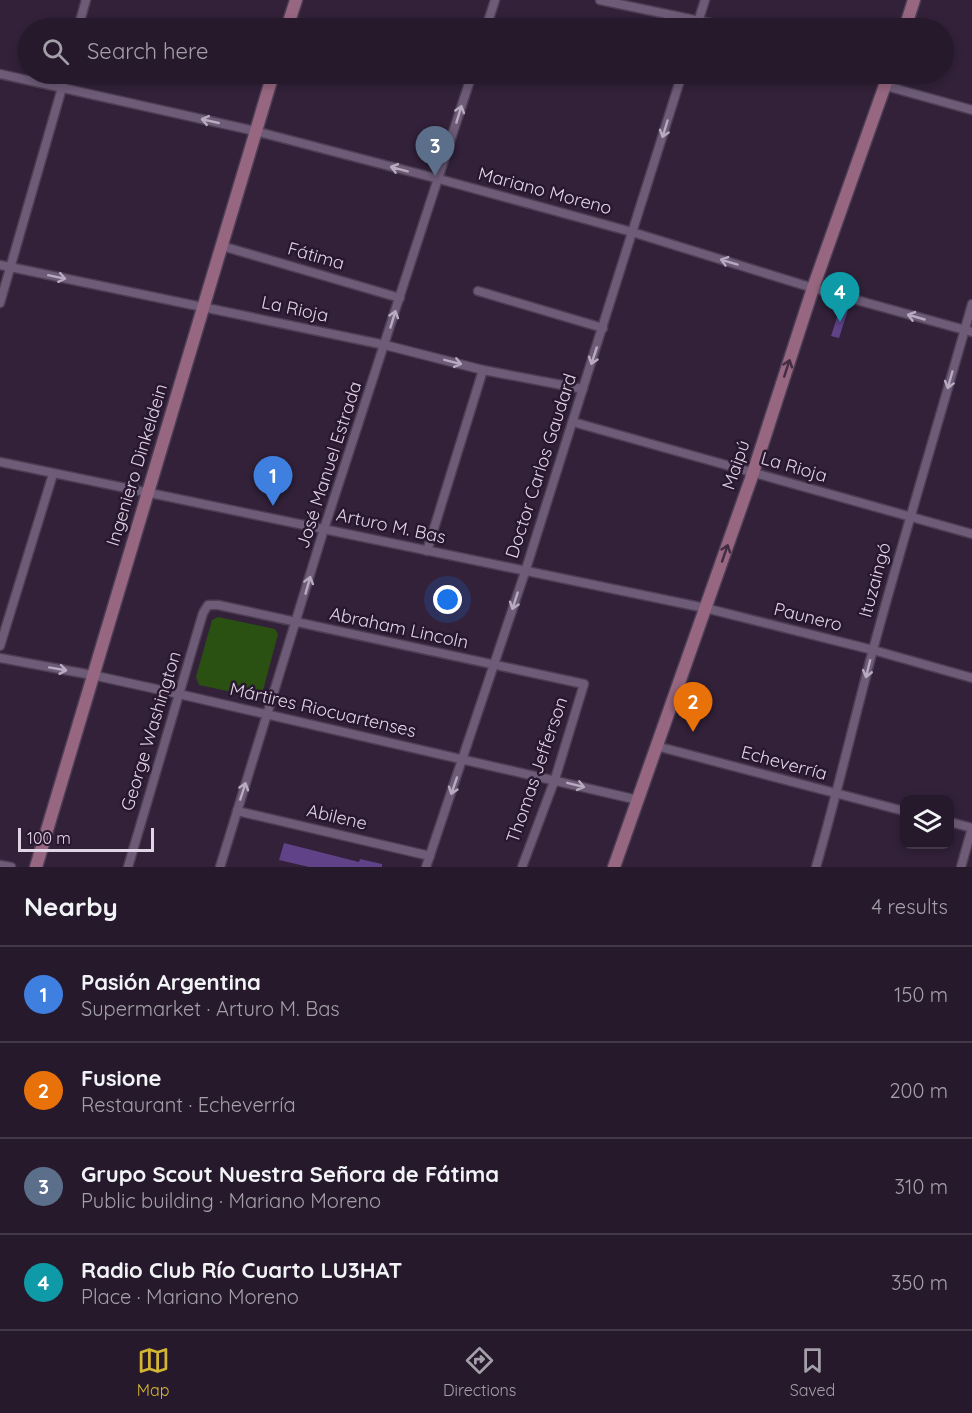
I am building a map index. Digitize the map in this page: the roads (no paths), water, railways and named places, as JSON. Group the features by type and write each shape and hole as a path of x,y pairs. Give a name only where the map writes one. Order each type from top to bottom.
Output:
{"main road":[{"path":"290,18 296,0"},
{"path":"908,18 914,0"},
{"name":"Ingeniero Dinkeldein","path":"36,867 270,84"},
{"name":"Maipú","path":"614,867 753,472 813,288 886,84"}],"street":[{"path":"81,18 86,0"},
{"path":"489,18 495,0"},
{"path":"600,0 670,18"},
{"path":"699,18 705,0"},
{"name":"Mariano Moreno","path":"0,74 18,78"},
{"name":"Mariano Moreno","path":"44,84 255,131 439,179 632,232 813,288 968,331"},
{"path":"0,303 63,84"},
{"name":"José Manuel Estrada","path":"220,867 324,529 469,84"},
{"name":"Doctor Carlos Gaudard","path":"426,867 525,572 679,84"},
{"path":"898,84 972,110"},
{"name":"Fátima","path":"222,246 400,298"},
{"name":"La Rioja","path":"0,265 385,345 483,370 583,389"},
{"path":"478,291 603,328"},
{"name":"Ituzaingó","path":"816,867 910,516 968,331 972,304"},
{"path":"427,551 483,370"},
{"name":"La Rioja","path":"573,422 972,534"},
{"name":"Arturo M. Bas","path":"0,462 705,608"},
{"path":"0,646 53,474"},
{"name":"Abraham Lincoln","path":"208,605 218,605 584,684"},
{"name":"George Washington","path":"128,867 203,613 208,605"},
{"name":"Paunero","path":"705,608 873,650 972,678"},
{"name":"Mártires Riocuartenses","path":"0,658 179,694 638,800"},
{"name":"Thomas Jefferson","path":"522,867 555,779 584,684"},
{"name":"Echeverría","path":"656,746 900,810"},
{"name":"Abilene","path":"237,811 430,856"},
{"path":"954,823 972,828 961,867"},
{"path":"0,865 11,867"}],"place":[{"name":"Grupo Scout Nuestra Señora de Fátima","path":"435,176"},
{"name":"Radio Club Río Cuarto LU3HAT","path":"840,322"},
{"name":"Pasión Argentina","path":"273,506"},
{"name":"Fusione","path":"693,732"}]}
